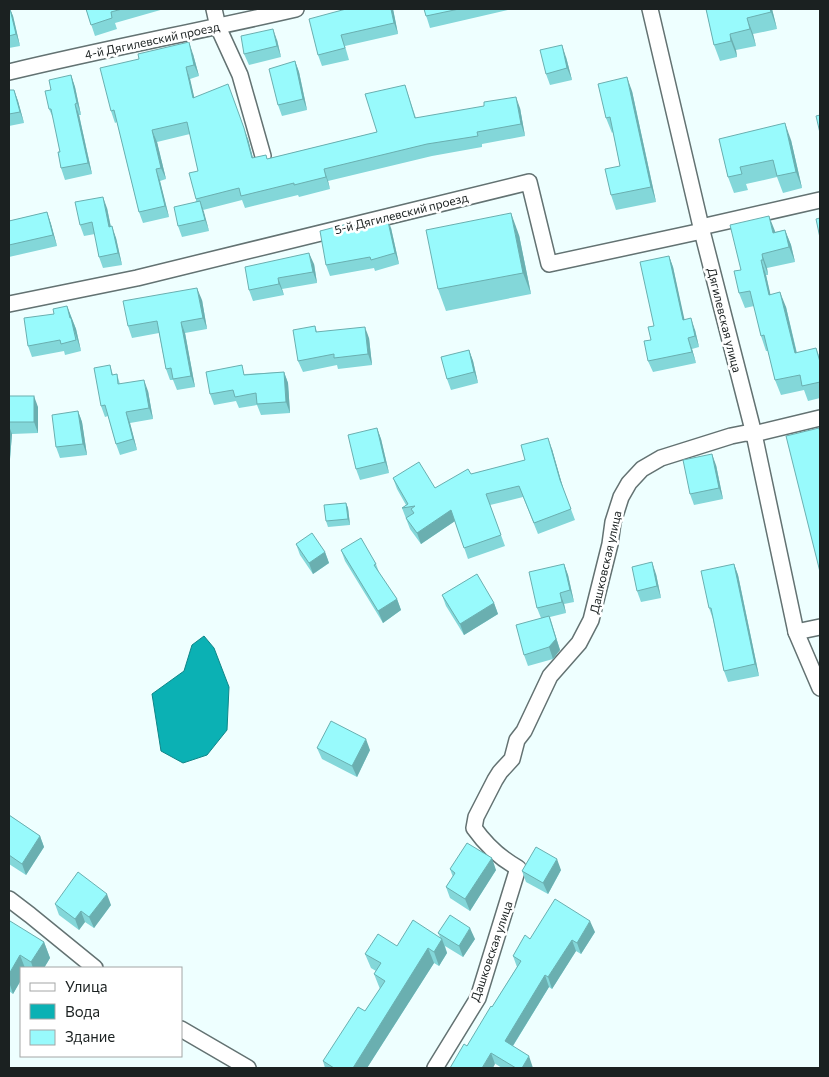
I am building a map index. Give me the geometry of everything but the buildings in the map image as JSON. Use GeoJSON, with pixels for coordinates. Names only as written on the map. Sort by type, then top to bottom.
{"type":"FeatureCollection","features":[{"type":"Feature","properties":{"kind":"street"},"geometry":{"type":"LineString","coordinates":[[214,9],[218,27],[240,75],[263,156]]}},
{"type":"Feature","properties":{"kind":"street","name":"4-й Дягилевский проезд"},"geometry":{"type":"LineString","coordinates":[[9,72],[296,9]]}},
{"type":"Feature","properties":{"kind":"street","name":"Дягилевская улица"},"geometry":{"type":"LineString","coordinates":[[650,9],[701,229],[754,434],[796,632],[820,688]]}},
{"type":"Feature","properties":{"kind":"street","name":"5-й Дягилевский проезд"},"geometry":{"type":"LineString","coordinates":[[9,304],[137,278],[529,182],[549,264],[701,229]]}},
{"type":"Feature","properties":{"kind":"street"},"geometry":{"type":"LineString","coordinates":[[701,229],[820,200]]}},
{"type":"Feature","properties":{"kind":"street"},"geometry":{"type":"LineString","coordinates":[[754,434],[820,418]]}},
{"type":"Feature","properties":{"kind":"street","name":"Дашковская улица"},"geometry":{"type":"LineString","coordinates":[[435,1068],[478,998],[518,868],[504,861],[483,840],[474,828],[476,817],[500,772],[512,759],[517,740],[524,731],[550,676],[579,643],[591,620],[610,544],[612,522],[628,483],[642,469],[661,458],[731,436],[746,433],[754,434]]}},
{"type":"Feature","properties":{"kind":"street"},"geometry":{"type":"LineString","coordinates":[[796,632],[820,627]]}},
{"type":"Feature","properties":{"kind":"street"},"geometry":{"type":"LineString","coordinates":[[9,899],[94,967]]}},
{"type":"Feature","properties":{"kind":"street"},"geometry":{"type":"LineString","coordinates":[[182,1030],[248,1068]]}},
{"type":"Feature","properties":{"kind":"water"},"geometry":{"type":"Polygon","coordinates":[[[204,636],[214,648],[229,687],[227,730],[207,755],[183,763],[161,751],[152,694],[184,671],[192,645],[204,636]]]}}]}
